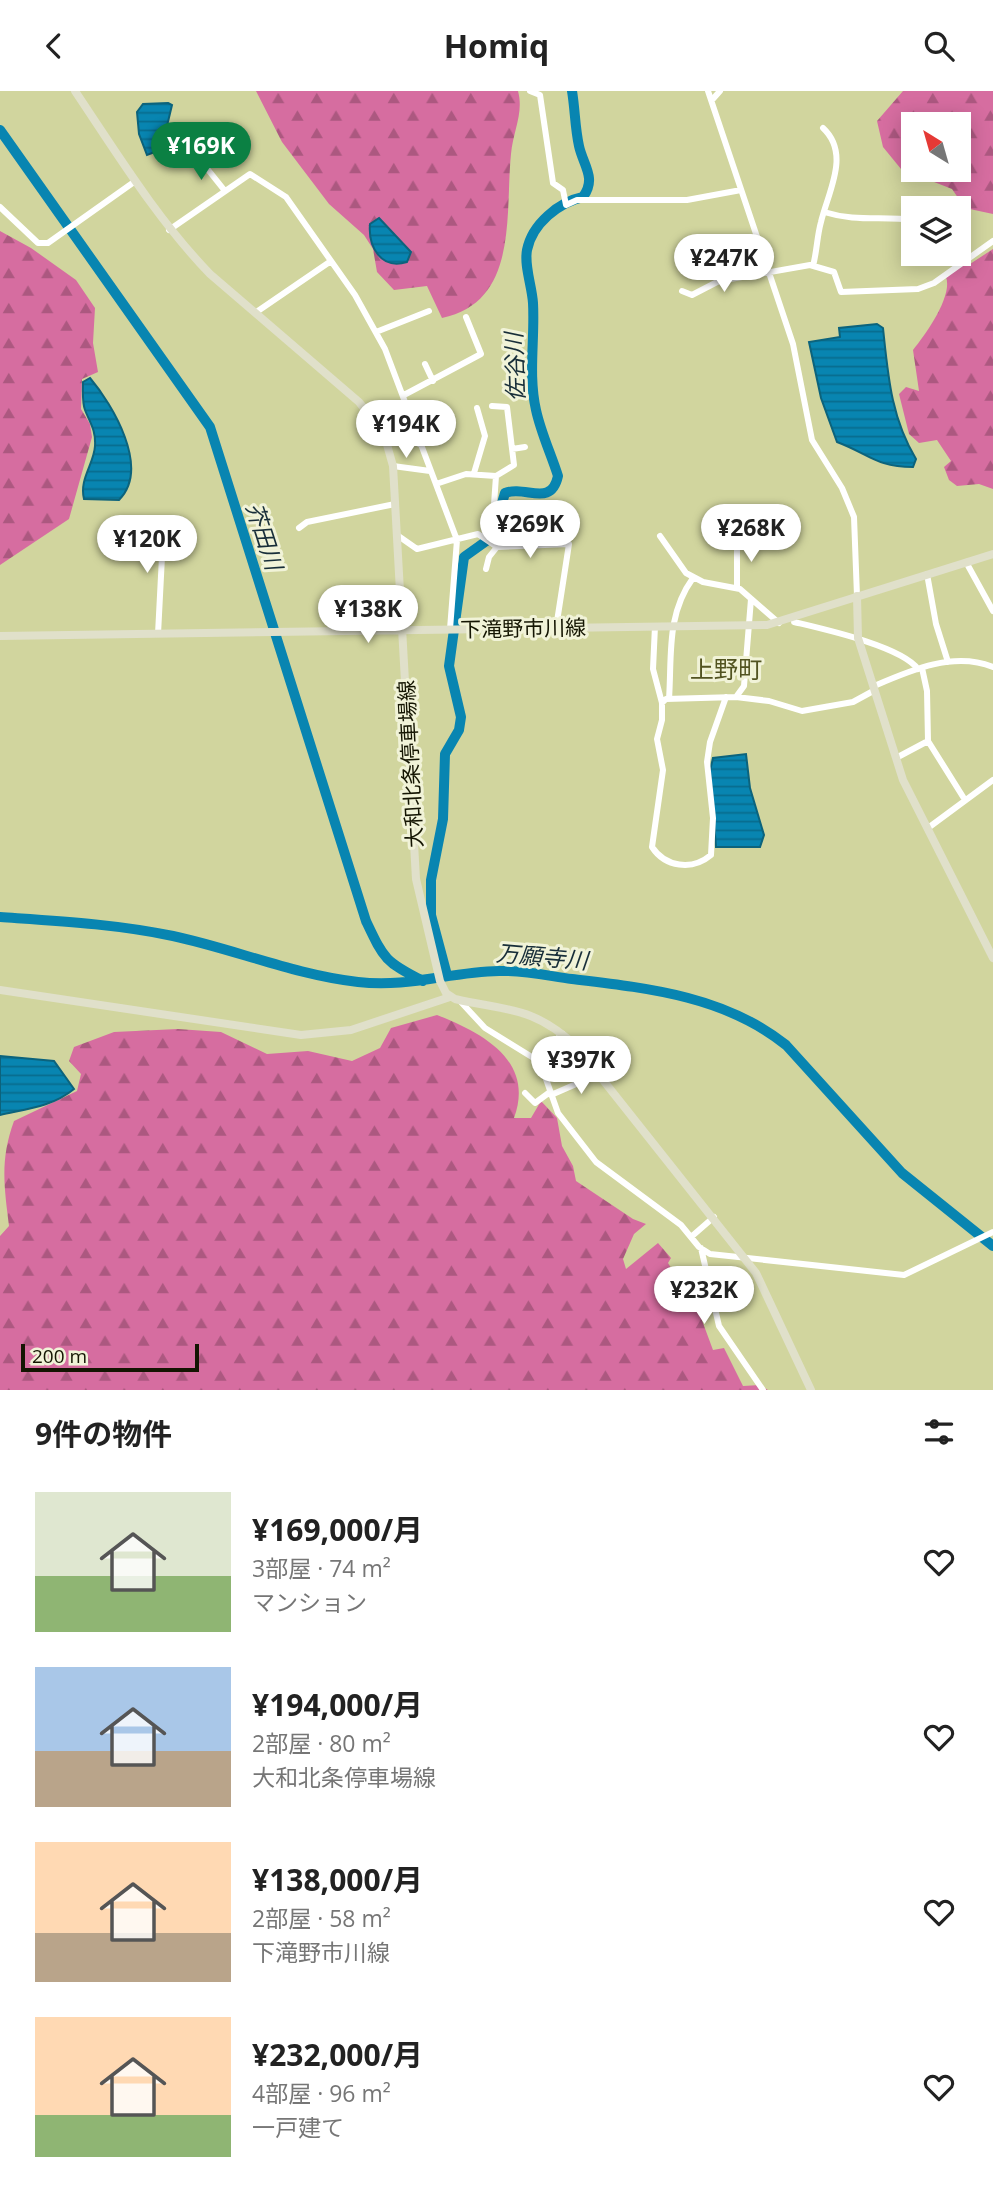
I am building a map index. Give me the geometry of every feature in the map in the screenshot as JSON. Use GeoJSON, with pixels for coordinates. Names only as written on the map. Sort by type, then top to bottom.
{"type":"FeatureCollection","features":[{"type":"Feature","properties":{"kind":"main road","name":"大和北条停車場線"},"geometry":{"type":"LineString","coordinates":[[75,91],[134,182],[169,230],[210,274],[373,417],[384,434],[393,466],[416,879],[440,981],[450,997]]}},
{"type":"Feature","properties":{"kind":"main road","name":"下滝野市川線"},"geometry":{"type":"LineString","coordinates":[[0,636],[779,623],[993,554]]}},
{"type":"Feature","properties":{"kind":"main road"},"geometry":{"type":"LineString","coordinates":[[857,596],[858,638],[913,804],[928,828],[993,958]]}},
{"type":"Feature","properties":{"kind":"main road"},"geometry":{"type":"LineString","coordinates":[[0,990],[301,1035],[351,1030],[450,997],[525,1012],[563,1034],[599,1074],[746,1258],[765,1290],[811,1390]]}},
{"type":"Feature","properties":{"kind":"street"},"geometry":{"type":"LineString","coordinates":[[530,91],[540,95],[553,183],[563,190],[566,205],[577,200],[687,201],[741,190]]}},
{"type":"Feature","properties":{"kind":"street"},"geometry":{"type":"LineString","coordinates":[[708,91],[796,355],[812,440],[842,488],[854,517],[857,596]]}},
{"type":"Feature","properties":{"kind":"street"},"geometry":{"type":"LineString","coordinates":[[712,100],[720,91]]}},
{"type":"Feature","properties":{"kind":"street"},"geometry":{"type":"LineString","coordinates":[[813,266],[824,212],[835,183],[833,141],[823,128]]}},
{"type":"Feature","properties":{"kind":"street"},"geometry":{"type":"LineString","coordinates":[[197,156],[225,191]]}},
{"type":"Feature","properties":{"kind":"street"},"geometry":{"type":"LineString","coordinates":[[169,230],[250,174],[286,197],[376,332],[404,395],[419,444],[457,540],[453,629]]}},
{"type":"Feature","properties":{"kind":"street"},"geometry":{"type":"LineString","coordinates":[[0,207],[38,243],[48,243],[134,182]]}},
{"type":"Feature","properties":{"kind":"street"},"geometry":{"type":"LineString","coordinates":[[824,212],[863,221],[887,217],[901,219]]}},
{"type":"Feature","properties":{"kind":"street"},"geometry":{"type":"LineString","coordinates":[[682,291],[692,295],[719,281],[813,266],[834,272],[841,292],[918,289],[934,283],[993,241]]}},
{"type":"Feature","properties":{"kind":"street"},"geometry":{"type":"LineString","coordinates":[[255,313],[331,261]]}},
{"type":"Feature","properties":{"kind":"street"},"geometry":{"type":"LineString","coordinates":[[376,332],[429,310]]}},
{"type":"Feature","properties":{"kind":"street"},"geometry":{"type":"LineString","coordinates":[[404,395],[481,354],[466,317]]}},
{"type":"Feature","properties":{"kind":"street"},"geometry":{"type":"LineString","coordinates":[[425,364],[433,381]]}},
{"type":"Feature","properties":{"kind":"street"},"geometry":{"type":"LineString","coordinates":[[436,484],[474,473],[496,476],[514,465],[507,407],[492,406]]}},
{"type":"Feature","properties":{"kind":"street"},"geometry":{"type":"LineString","coordinates":[[474,473],[485,436],[477,408]]}},
{"type":"Feature","properties":{"kind":"street"},"geometry":{"type":"LineString","coordinates":[[419,444],[450,415]]}},
{"type":"Feature","properties":{"kind":"street"},"geometry":{"type":"LineString","coordinates":[[512,449],[525,447]]}},
{"type":"Feature","properties":{"kind":"street"},"geometry":{"type":"LineString","coordinates":[[393,466],[430,471]]}},
{"type":"Feature","properties":{"kind":"street"},"geometry":{"type":"LineString","coordinates":[[484,536],[493,519],[496,476]]}},
{"type":"Feature","properties":{"kind":"street"},"geometry":{"type":"LineString","coordinates":[[299,528],[307,522],[395,503]]}},
{"type":"Feature","properties":{"kind":"street"},"geometry":{"type":"LineString","coordinates":[[158,634],[164,518]]}},
{"type":"Feature","properties":{"kind":"street"},"geometry":{"type":"LineString","coordinates":[[397,535],[417,549],[478,534],[497,547],[569,544],[556,628]]}},
{"type":"Feature","properties":{"kind":"street"},"geometry":{"type":"LineString","coordinates":[[660,536],[685,573],[692,578],[737,588],[779,623]]}},
{"type":"Feature","properties":{"kind":"street"},"geometry":{"type":"LineString","coordinates":[[737,539],[737,588]]}},
{"type":"Feature","properties":{"kind":"street"},"geometry":{"type":"LineString","coordinates":[[486,569],[489,557],[497,547]]}},
{"type":"Feature","properties":{"kind":"street"},"geometry":{"type":"LineString","coordinates":[[966,562],[993,611]]}},
{"type":"Feature","properties":{"kind":"street"},"geometry":{"type":"LineString","coordinates":[[927,574],[936,624],[948,661]]}},
{"type":"Feature","properties":{"kind":"street"},"geometry":{"type":"LineString","coordinates":[[669,699],[672,626],[679,597],[692,578]]}},
{"type":"Feature","properties":{"kind":"street"},"geometry":{"type":"LineString","coordinates":[[736,697],[744,686],[751,599]]}},
{"type":"Feature","properties":{"kind":"street"},"geometry":{"type":"LineString","coordinates":[[794,619],[794,622],[835,630],[858,638],[920,668],[927,691],[928,741],[965,800]]}},
{"type":"Feature","properties":{"kind":"street"},"geometry":{"type":"LineString","coordinates":[[655,626],[653,669],[662,703],[662,720],[657,739],[663,770],[652,848],[660,860],[670,864],[688,864],[711,855],[713,818],[707,762],[710,742],[726,697]]}},
{"type":"Feature","properties":{"kind":"street"},"geometry":{"type":"LineString","coordinates":[[662,703],[669,699],[736,697],[769,701],[802,711],[853,702],[875,688],[920,668],[948,661],[970,660],[993,667]]}},
{"type":"Feature","properties":{"kind":"street"},"geometry":{"type":"LineString","coordinates":[[896,758],[928,741]]}},
{"type":"Feature","properties":{"kind":"street"},"geometry":{"type":"LineString","coordinates":[[928,828],[993,780]]}},
{"type":"Feature","properties":{"kind":"street"},"geometry":{"type":"LineString","coordinates":[[460,1001],[485,1028],[534,1057],[545,1069],[558,1113],[596,1162],[681,1225],[701,1248],[710,1254],[904,1275],[991,1233]]}},
{"type":"Feature","properties":{"kind":"street"},"geometry":{"type":"LineString","coordinates":[[534,1057],[563,1034]]}},
{"type":"Feature","properties":{"kind":"street"},"geometry":{"type":"LineString","coordinates":[[525,1093],[535,1103],[551,1093],[599,1074]]}},
{"type":"Feature","properties":{"kind":"street"},"geometry":{"type":"LineString","coordinates":[[691,1237],[714,1217]]}},
{"type":"Feature","properties":{"kind":"street"},"geometry":{"type":"LineString","coordinates":[[701,1248],[719,1327],[763,1390]]}},
{"type":"Feature","properties":{"kind":"green space"},"geometry":{"type":"Polygon","coordinates":[[[256,91],[518,91],[520,107],[511,154],[503,253],[496,275],[484,294],[467,309],[442,318],[427,286],[394,290],[377,272],[373,249],[364,235],[329,204],[282,142],[256,91]]]}},
{"type":"Feature","properties":{"kind":"green space"},"geometry":{"type":"Polygon","coordinates":[[[903,91],[993,91],[993,214],[971,209],[971,196],[957,196],[952,189],[934,182],[971,182],[971,112],[901,112],[901,169],[883,147],[877,121],[903,91]]]}},
{"type":"Feature","properties":{"kind":"green space"},"geometry":{"type":"Polygon","coordinates":[[[0,231],[31,248],[76,280],[95,308],[93,343],[98,372],[82,379],[81,409],[90,424],[92,437],[69,519],[0,565],[0,231]]]}},
{"type":"Feature","properties":{"kind":"green space"},"geometry":{"type":"Polygon","coordinates":[[[993,249],[993,489],[979,484],[957,486],[949,480],[944,467],[951,461],[937,440],[919,443],[909,434],[899,394],[906,387],[919,391],[913,350],[942,304],[946,294],[946,277],[958,266],[971,266],[993,249]]]}},
{"type":"Feature","properties":{"kind":"green space"},"geometry":{"type":"Polygon","coordinates":[[[437,1015],[487,1040],[511,1065],[517,1080],[519,1098],[514,1118],[531,1118],[541,1101],[557,1118],[562,1146],[573,1166],[576,1181],[633,1219],[646,1224],[634,1234],[623,1259],[626,1269],[658,1243],[671,1258],[668,1263],[700,1315],[713,1350],[724,1348],[743,1386],[760,1385],[768,1390],[0,1390],[0,1236],[9,1226],[5,1185],[7,1148],[14,1121],[77,1091],[81,1074],[69,1061],[74,1047],[114,1032],[178,1029],[221,1032],[267,1054],[308,1051],[352,1061],[380,1048],[391,1028],[437,1015]]]}},
{"type":"Feature","properties":{"kind":"water"},"geometry":{"type":"Polygon","coordinates":[[[143,104],[172,105],[167,126],[155,152],[147,155],[139,134],[137,112],[143,104]]]}},
{"type":"Feature","properties":{"kind":"water"},"geometry":{"type":"Polygon","coordinates":[[[379,218],[411,252],[407,262],[390,263],[378,255],[371,241],[370,224],[379,218]]]}},
{"type":"Feature","properties":{"kind":"water"},"geometry":{"type":"Polygon","coordinates":[[[877,324],[883,328],[896,412],[916,459],[913,467],[890,465],[837,442],[821,398],[809,342],[840,337],[839,328],[877,324]]]}},
{"type":"Feature","properties":{"kind":"water"},"geometry":{"type":"Polygon","coordinates":[[[90,378],[117,420],[130,454],[128,487],[119,500],[84,499],[83,485],[95,446],[94,431],[83,400],[83,382],[90,378]]]}},
{"type":"Feature","properties":{"kind":"water"},"geometry":{"type":"Polygon","coordinates":[[[746,754],[750,788],[764,835],[760,847],[716,847],[710,771],[713,758],[746,754]]]}},
{"type":"Feature","properties":{"kind":"water"},"geometry":{"type":"Polygon","coordinates":[[[0,1056],[54,1061],[74,1089],[48,1104],[0,1115],[0,1056]]]}},
{"type":"Feature","properties":{"kind":"waterway","name":"佐谷川"},"geometry":{"type":"LineString","coordinates":[[447,975],[431,915],[431,880],[443,819],[445,754],[459,730],[461,717],[449,666],[464,557],[492,537],[505,493],[544,493],[555,486],[558,476],[534,397],[533,303],[526,256],[534,231],[556,209],[583,197],[589,184],[588,171],[578,139],[572,91]]}},
{"type":"Feature","properties":{"kind":"waterway","name":"芥田川"},"geometry":{"type":"LineString","coordinates":[[0,130],[210,427],[366,921],[387,958],[423,981]]}},
{"type":"Feature","properties":{"kind":"waterway","name":"万願寺川"},"geometry":{"type":"LineString","coordinates":[[0,917],[87,923],[152,932],[196,941],[311,974],[358,982],[394,983],[481,972],[517,971],[629,986],[712,1005],[738,1015],[786,1045],[902,1173],[993,1246]]}},
{"type":"Feature","properties":{"kind":"district","name":"上野町"},"geometry":{"type":"Point","coordinates":[726,668]}}]}
